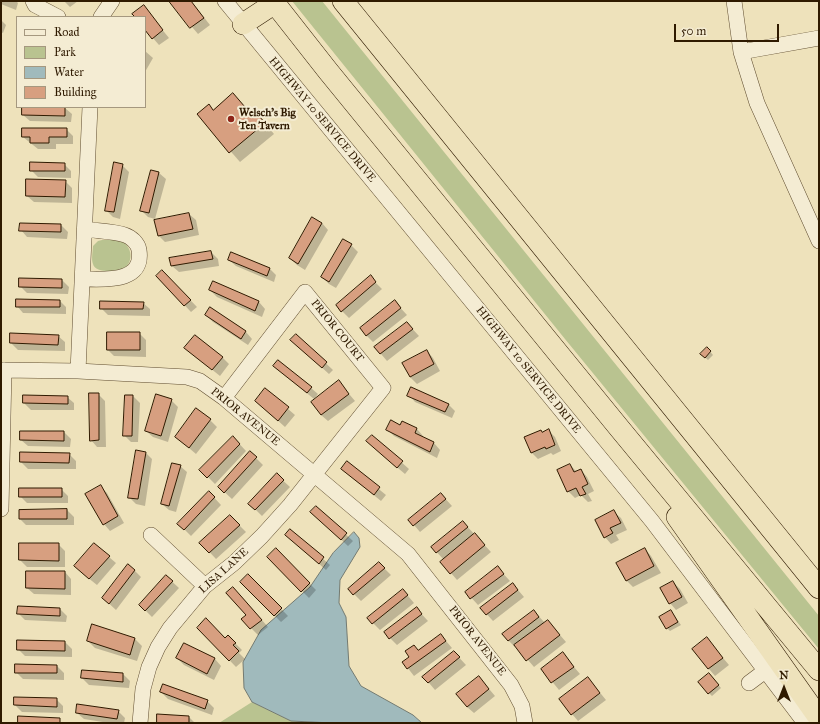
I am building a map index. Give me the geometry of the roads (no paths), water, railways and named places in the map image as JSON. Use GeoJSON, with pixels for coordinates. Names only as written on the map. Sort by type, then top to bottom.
{"type":"FeatureCollection","features":[{"type":"Feature","properties":{"kind":"highway"},"geometry":{"type":"LineString","coordinates":[[343,1],[816,584]]}},
{"type":"Feature","properties":{"kind":"highway"},"geometry":{"type":"LineString","coordinates":[[243,24],[274,2],[344,90],[819,670]]}},
{"type":"Feature","properties":{"kind":"highway"},"geometry":{"type":"LineString","coordinates":[[610,416],[667,502],[819,718]]}},
{"type":"Feature","properties":{"kind":"street"},"geometry":{"type":"LineString","coordinates":[[33,1],[35,5],[56,16]]}},
{"type":"Feature","properties":{"kind":"street"},"geometry":{"type":"LineString","coordinates":[[101,16],[112,1]]}},
{"type":"Feature","properties":{"kind":"street"},"geometry":{"type":"LineString","coordinates":[[225,1],[243,24]]}},
{"type":"Feature","properties":{"kind":"street"},"geometry":{"type":"LineString","coordinates":[[734,1],[741,52],[757,103],[819,241]]}},
{"type":"Feature","properties":{"kind":"street","name":"HIGHWAY 10 SERVICE DRIVE"},"geometry":{"type":"LineString","coordinates":[[243,24],[319,114],[652,520],[804,723]]}},
{"type":"Feature","properties":{"kind":"street"},"geometry":{"type":"LineString","coordinates":[[741,52],[819,38]]}},
{"type":"Feature","properties":{"kind":"street"},"geometry":{"type":"LineString","coordinates":[[78,371],[90,108]]}},
{"type":"Feature","properties":{"kind":"street"},"geometry":{"type":"LineString","coordinates":[[83,279],[116,279],[126,277],[137,267],[139,260],[139,249],[134,240],[125,235],[85,229]]}},
{"type":"Feature","properties":{"kind":"street","name":"PRIOR COURT"},"geometry":{"type":"LineString","coordinates":[[224,398],[305,292],[383,388],[314,474]]}},
{"type":"Feature","properties":{"kind":"street"},"geometry":{"type":"LineString","coordinates":[[1,509],[2,370]]}},
{"type":"Feature","properties":{"kind":"street","name":"PRIOR AVENUE"},"geometry":{"type":"LineString","coordinates":[[2,370],[78,371],[169,375],[187,377],[200,381],[224,398],[408,554],[511,685],[522,706],[526,723]]}},
{"type":"Feature","properties":{"kind":"street","name":"LISA LANE"},"geometry":{"type":"LineString","coordinates":[[140,723],[143,689],[149,667],[158,647],[170,628],[205,586],[234,563],[262,536],[290,505],[314,474]]}},
{"type":"Feature","properties":{"kind":"street"},"geometry":{"type":"LineString","coordinates":[[151,534],[205,586]]}},
{"type":"Feature","properties":{"kind":"street"},"geometry":{"type":"LineString","coordinates":[[749,684],[765,671]]}},
{"type":"Feature","properties":{"kind":"water"},"geometry":{"type":"Polygon","coordinates":[[[354,532],[359,538],[360,547],[340,580],[339,603],[346,617],[349,666],[361,686],[413,715],[422,723],[332,723],[291,721],[252,702],[244,688],[243,662],[261,630],[310,587],[333,553],[354,532]]]}},
{"type":"Feature","properties":{"kind":"place","name":"Welsch's Big Ten Tavern"},"geometry":{"type":"Point","coordinates":[231,119]}}]}
